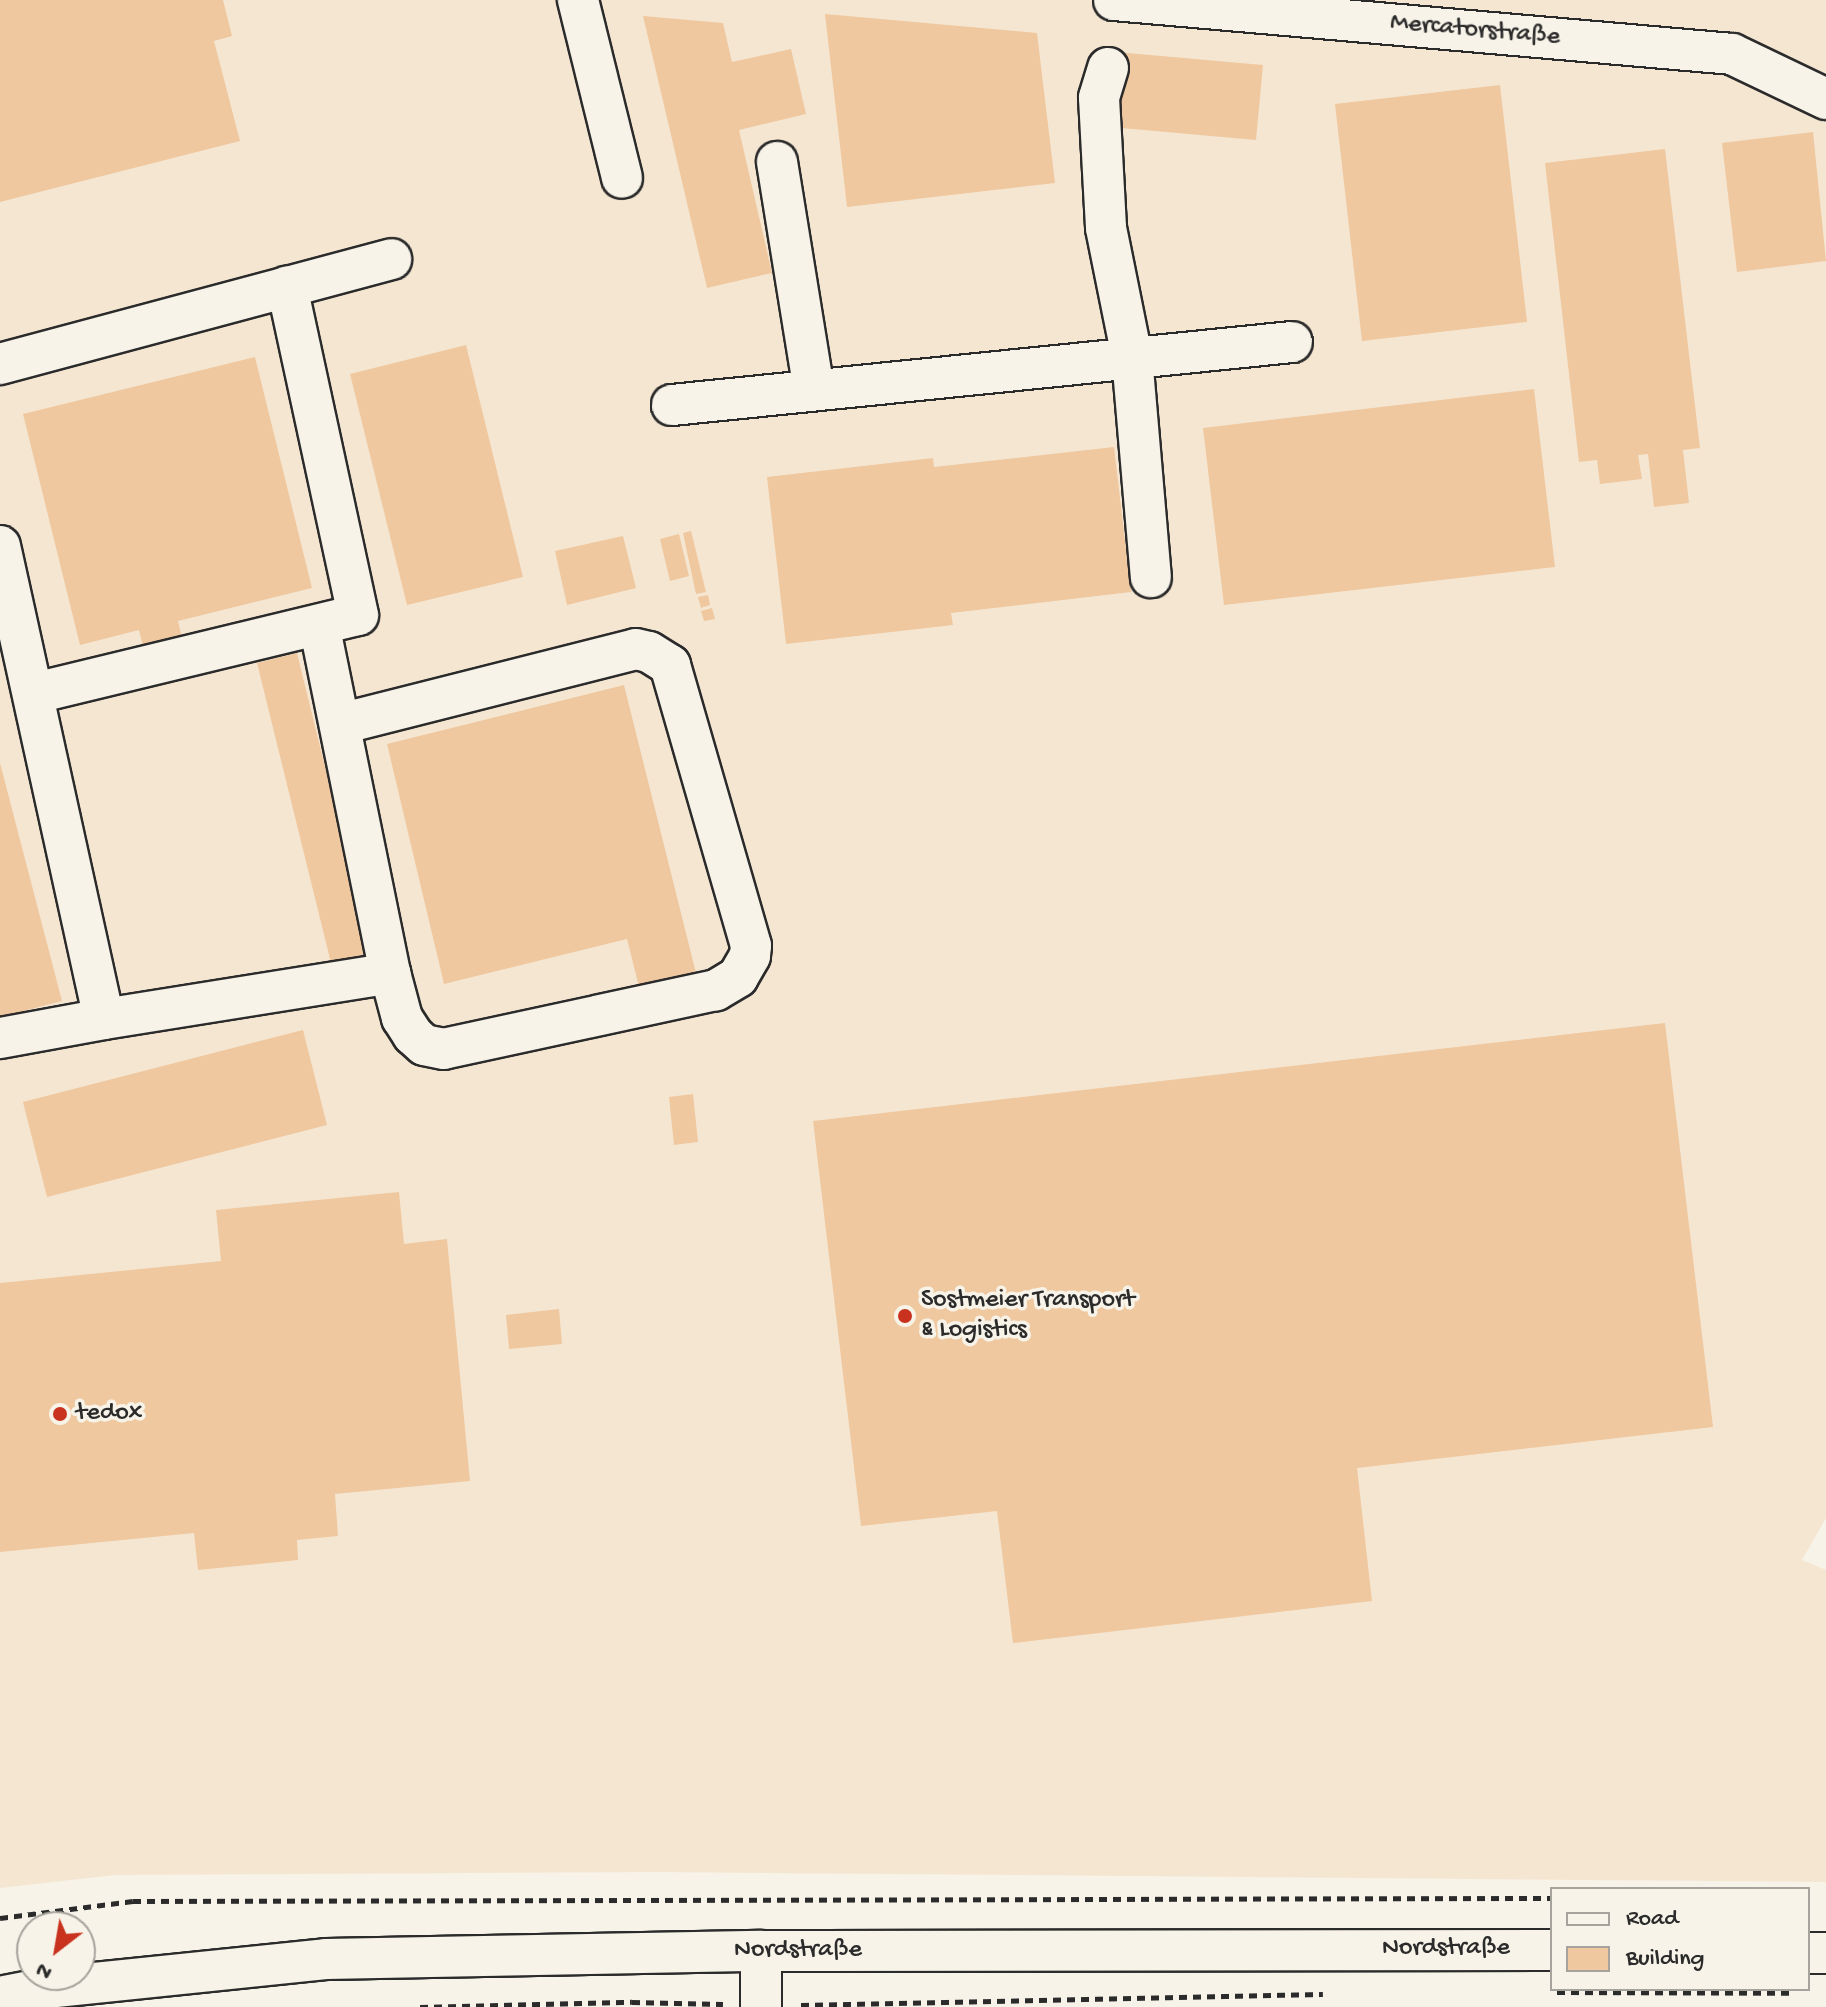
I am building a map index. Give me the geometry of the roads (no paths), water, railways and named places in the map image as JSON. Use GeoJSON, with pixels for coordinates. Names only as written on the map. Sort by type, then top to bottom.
{"type":"FeatureCollection","features":[{"type":"Feature","properties":{"kind":"street"},"geometry":{"type":"LineString","coordinates":[[578,0],[622,178]]}},
{"type":"Feature","properties":{"kind":"street","name":"Mercatorstraße"},"geometry":{"type":"LineString","coordinates":[[1114,0],[1732,54],[1826,99]]}},
{"type":"Feature","properties":{"kind":"street"},"geometry":{"type":"LineString","coordinates":[[1108,68],[1099,98],[1106,228],[1132,357],[1151,577]]}},
{"type":"Feature","properties":{"kind":"street"},"geometry":{"type":"LineString","coordinates":[[777,162],[814,390]]}},
{"type":"Feature","properties":{"kind":"street"},"geometry":{"type":"LineString","coordinates":[[0,364],[391,259]]}},
{"type":"Feature","properties":{"kind":"street"},"geometry":{"type":"LineString","coordinates":[[35,693],[358,615],[287,287]]}},
{"type":"Feature","properties":{"kind":"street"},"geometry":{"type":"LineString","coordinates":[[672,405],[1292,342]]}},
{"type":"Feature","properties":{"kind":"street"},"geometry":{"type":"LineString","coordinates":[[0,546],[35,693],[104,1019]]}},
{"type":"Feature","properties":{"kind":"street"},"geometry":{"type":"LineString","coordinates":[[319,625],[390,973],[402,1018],[424,1045],[444,1049],[716,990],[738,977],[750,956],[751,946],[670,665],[649,652],[636,649],[340,724]]}},
{"type":"Feature","properties":{"kind":"street"},"geometry":{"type":"LineString","coordinates":[[0,1038],[390,973]]}},
{"type":"Feature","properties":{"kind":"street","name":"Nordstraße"},"geometry":{"type":"LineString","coordinates":[[0,1997],[38,1998],[326,1959],[761,1951],[1550,1950]]}},
{"type":"Feature","properties":{"kind":"street"},"geometry":{"type":"LineString","coordinates":[[761,1951],[761,2006]]}},
{"type":"Feature","properties":{"kind":"place","name":"Sostmeier Transport & Logistics"},"geometry":{"type":"Point","coordinates":[905,1316]}},
{"type":"Feature","properties":{"kind":"place","name":"tedox"},"geometry":{"type":"Point","coordinates":[60,1414]}}]}
